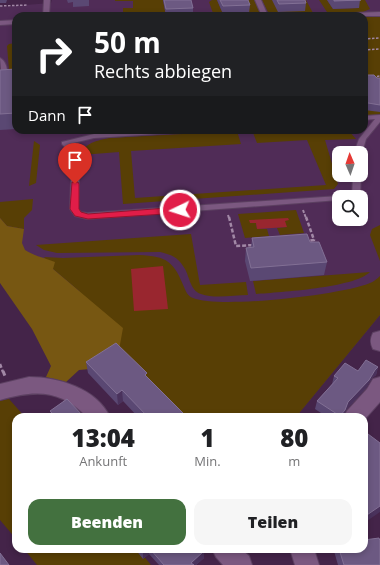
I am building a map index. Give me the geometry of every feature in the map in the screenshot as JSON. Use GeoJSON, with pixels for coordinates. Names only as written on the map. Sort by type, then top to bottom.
{"type":"FeatureCollection","features":[{"type":"Feature","properties":{"kind":"street"},"geometry":{"type":"LineString","coordinates":[[380,338],[380,344]]}},
{"type":"Feature","properties":{"kind":"street"},"geometry":{"type":"LineString","coordinates":[[3,386],[43,385],[62,388],[77,396],[96,413]]}},
{"type":"Feature","properties":{"kind":"street"},"geometry":{"type":"LineString","coordinates":[[358,413],[374,395],[380,385]]}},
{"type":"Feature","properties":{"kind":"street"},"geometry":{"type":"LineString","coordinates":[[228,553],[240,565]]}},
{"type":"Feature","properties":{"kind":"street"},"geometry":{"type":"LineString","coordinates":[[303,553],[307,565]]}},
{"type":"Feature","properties":{"kind":"lane"},"geometry":{"type":"LineString","coordinates":[[46,12],[48,0]]}},
{"type":"Feature","properties":{"kind":"lane"},"geometry":{"type":"LineString","coordinates":[[258,0],[263,12]]}},
{"type":"Feature","properties":{"kind":"lane"},"geometry":{"type":"LineString","coordinates":[[368,14],[380,14]]}},
{"type":"Feature","properties":{"kind":"lane"},"geometry":{"type":"LineString","coordinates":[[0,23],[12,22]]}},
{"type":"Feature","properties":{"kind":"lane"},"geometry":{"type":"LineString","coordinates":[[0,60],[5,70],[4,78],[12,77]]}},
{"type":"Feature","properties":{"kind":"lane"},"geometry":{"type":"LineString","coordinates":[[368,118],[380,117]]}},
{"type":"Feature","properties":{"kind":"lane"},"geometry":{"type":"LineString","coordinates":[[368,132],[380,117]]}},
{"type":"Feature","properties":{"kind":"lane"},"geometry":{"type":"LineString","coordinates":[[126,134],[94,136],[64,142],[76,155],[74,209],[78,214],[88,216],[332,199]]}},
{"type":"Feature","properties":{"kind":"lane"},"geometry":{"type":"LineString","coordinates":[[360,146],[362,139],[366,134]]}},
{"type":"Feature","properties":{"kind":"path"},"geometry":{"type":"LineString","coordinates":[[0,6],[28,5]]}},
{"type":"Feature","properties":{"kind":"path"},"geometry":{"type":"LineString","coordinates":[[368,39],[380,38]]}},
{"type":"Feature","properties":{"kind":"path"},"geometry":{"type":"LineString","coordinates":[[368,50],[380,49]]}},
{"type":"Feature","properties":{"kind":"path"},"geometry":{"type":"LineString","coordinates":[[369,77],[380,76]]}},
{"type":"Feature","properties":{"kind":"path"},"geometry":{"type":"LineString","coordinates":[[300,201],[314,240],[306,241]]}},
{"type":"Feature","properties":{"kind":"path"},"geometry":{"type":"LineString","coordinates":[[226,207],[236,246],[259,244]]}},
{"type":"Feature","properties":{"kind":"path"},"geometry":{"type":"LineString","coordinates":[[0,364],[3,386]]}},
{"type":"Feature","properties":{"kind":"shaded area"},"geometry":{"type":"Polygon","coordinates":[[[52,0],[380,0],[380,315],[299,413],[180,413],[0,227],[0,7],[51,3],[52,0]]]}},
{"type":"Feature","properties":{"kind":"shaded area"},"geometry":{"type":"Polygon","coordinates":[[[163,0],[165,12],[123,12],[123,8],[133,8],[133,1],[115,1],[163,0]]]}},
{"type":"Feature","properties":{"kind":"shaded area"},"geometry":{"type":"Polygon","coordinates":[[[212,0],[217,0],[222,12],[213,12],[209,2],[212,0]]]}},
{"type":"Feature","properties":{"kind":"shaded area"},"geometry":{"type":"Polygon","coordinates":[[[244,0],[255,0],[259,12],[226,12],[244,0]]]}},
{"type":"Feature","properties":{"kind":"shaded area"},"geometry":{"type":"Polygon","coordinates":[[[262,0],[306,0],[312,12],[268,12],[262,0]]]}},
{"type":"Feature","properties":{"kind":"shaded area"},"geometry":{"type":"Polygon","coordinates":[[[319,0],[327,0],[333,9],[359,8],[354,0],[365,0],[370,9],[363,12],[327,12],[319,0]]]}},
{"type":"Feature","properties":{"kind":"shaded area"},"geometry":{"type":"Polygon","coordinates":[[[380,16],[380,116],[368,117],[368,17],[380,16]]]}},
{"type":"Feature","properties":{"kind":"shaded area"},"geometry":{"type":"Polygon","coordinates":[[[12,44],[12,71],[9,69],[7,46],[12,44]]]}},
{"type":"Feature","properties":{"kind":"shaded area"},"geometry":{"type":"Polygon","coordinates":[[[182,134],[238,134],[241,144],[131,151],[135,198],[326,185],[307,140],[257,143],[254,134],[352,134],[356,139],[325,140],[332,164],[332,182],[337,182],[338,184],[334,189],[123,204],[119,152],[81,155],[85,147],[88,145],[96,141],[109,138],[182,134]]]}},
{"type":"Feature","properties":{"kind":"shaded area"},"geometry":{"type":"Polygon","coordinates":[[[34,141],[40,145],[36,183],[29,186],[34,141]]]}},
{"type":"Feature","properties":{"kind":"shaded area"},"geometry":{"type":"Polygon","coordinates":[[[33,199],[32,210],[24,218],[24,229],[7,226],[0,218],[0,202],[33,199]]]}},
{"type":"Feature","properties":{"kind":"shaded area"},"geometry":{"type":"Polygon","coordinates":[[[296,210],[304,233],[280,235],[277,228],[287,227],[256,223],[257,229],[267,229],[269,236],[245,238],[238,214],[296,210]]]}},
{"type":"Feature","properties":{"kind":"shaded area"},"geometry":{"type":"Polygon","coordinates":[[[0,218],[7,226],[24,229],[22,243],[25,250],[55,262],[53,269],[123,328],[119,350],[90,369],[79,370],[66,382],[46,377],[51,366],[32,329],[0,283],[0,218]]]}},
{"type":"Feature","properties":{"kind":"shaded area"},"geometry":{"type":"Polygon","coordinates":[[[288,218],[289,220],[285,221],[287,227],[257,229],[256,223],[250,223],[249,220],[288,218]]]}},
{"type":"Feature","properties":{"kind":"shaded area"},"geometry":{"type":"Polygon","coordinates":[[[380,225],[380,261],[370,235],[372,229],[380,225]]]}},
{"type":"Feature","properties":{"kind":"shaded area"},"geometry":{"type":"Polygon","coordinates":[[[191,234],[200,285],[246,282],[248,295],[218,297],[201,294],[192,286],[179,260],[160,252],[57,253],[44,250],[36,245],[191,234]]]}},
{"type":"Feature","properties":{"kind":"shaded area"},"geometry":{"type":"Polygon","coordinates":[[[139,255],[163,259],[173,266],[188,295],[193,298],[207,301],[253,301],[309,296],[355,288],[371,283],[380,276],[380,315],[299,413],[180,413],[117,351],[79,291],[53,269],[44,257],[63,258],[139,255]]]}},
{"type":"Feature","properties":{"kind":"shaded area"},"geometry":{"type":"Polygon","coordinates":[[[163,266],[168,309],[134,311],[131,269],[163,266]]]}},
{"type":"Feature","properties":{"kind":"shaded area"},"geometry":{"type":"Polygon","coordinates":[[[370,272],[349,282],[316,288],[256,294],[253,281],[370,272]]]}},
{"type":"Feature","properties":{"kind":"shaded area"},"geometry":{"type":"Polygon","coordinates":[[[9,399],[21,413],[12,413],[12,534],[0,520],[0,401],[9,399]]]}},
{"type":"Feature","properties":{"kind":"shaded area"},"geometry":{"type":"Polygon","coordinates":[[[27,553],[141,553],[151,565],[37,565],[27,553]]]}},
{"type":"Feature","properties":{"kind":"building"},"geometry":{"type":"Polygon","coordinates":[[[164,0],[191,0],[193,8],[166,9],[164,0]]]}},
{"type":"Feature","properties":{"kind":"building"},"geometry":{"type":"Polygon","coordinates":[[[220,0],[248,0],[250,5],[223,6],[220,0]]]}},
{"type":"Feature","properties":{"kind":"building"},"geometry":{"type":"Polygon","coordinates":[[[277,0],[305,0],[306,3],[279,4],[277,0]]]}},
{"type":"Feature","properties":{"kind":"building"},"geometry":{"type":"Polygon","coordinates":[[[334,0],[361,0],[334,1],[334,0]]]}},
{"type":"Feature","properties":{"kind":"building"},"geometry":{"type":"Polygon","coordinates":[[[12,69],[12,113],[0,114],[0,70],[12,69]]]}},
{"type":"Feature","properties":{"kind":"building"},"geometry":{"type":"Polygon","coordinates":[[[368,75],[374,75],[377,78],[380,78],[380,105],[368,103],[368,75]]]}},
{"type":"Feature","properties":{"kind":"building"},"geometry":{"type":"Polygon","coordinates":[[[307,234],[310,242],[319,242],[327,262],[251,268],[246,248],[254,247],[252,238],[307,234]]]}},
{"type":"Feature","properties":{"kind":"building"},"geometry":{"type":"Polygon","coordinates":[[[116,343],[147,373],[145,375],[183,413],[144,413],[122,390],[117,394],[86,362],[116,343]]]}},
{"type":"Feature","properties":{"kind":"building"},"geometry":{"type":"Polygon","coordinates":[[[366,360],[378,367],[369,380],[348,402],[342,413],[335,413],[317,401],[338,378],[334,376],[345,363],[358,371],[366,360]]]}},
{"type":"Feature","properties":{"kind":"building"},"geometry":{"type":"Polygon","coordinates":[[[67,399],[80,413],[52,413],[50,411],[67,399]]]}},
{"type":"Feature","properties":{"kind":"building"},"geometry":{"type":"Polygon","coordinates":[[[368,434],[380,443],[380,506],[368,514],[368,434]]]}},
{"type":"Feature","properties":{"kind":"building"},"geometry":{"type":"Polygon","coordinates":[[[379,538],[380,565],[344,565],[340,553],[368,553],[368,539],[379,538]]]}},
{"type":"Feature","properties":{"kind":"building"},"geometry":{"type":"Polygon","coordinates":[[[0,553],[9,565],[0,565],[0,553]]]}},
{"type":"Feature","properties":{"kind":"building"},"geometry":{"type":"Polygon","coordinates":[[[154,553],[202,553],[191,563],[194,565],[164,565],[154,553]]]}},
{"type":"Feature","properties":{"kind":"route"},"geometry":{"type":"LineString","coordinates":[[75,184],[74,209],[78,214],[88,216],[180,210]]}}]}
